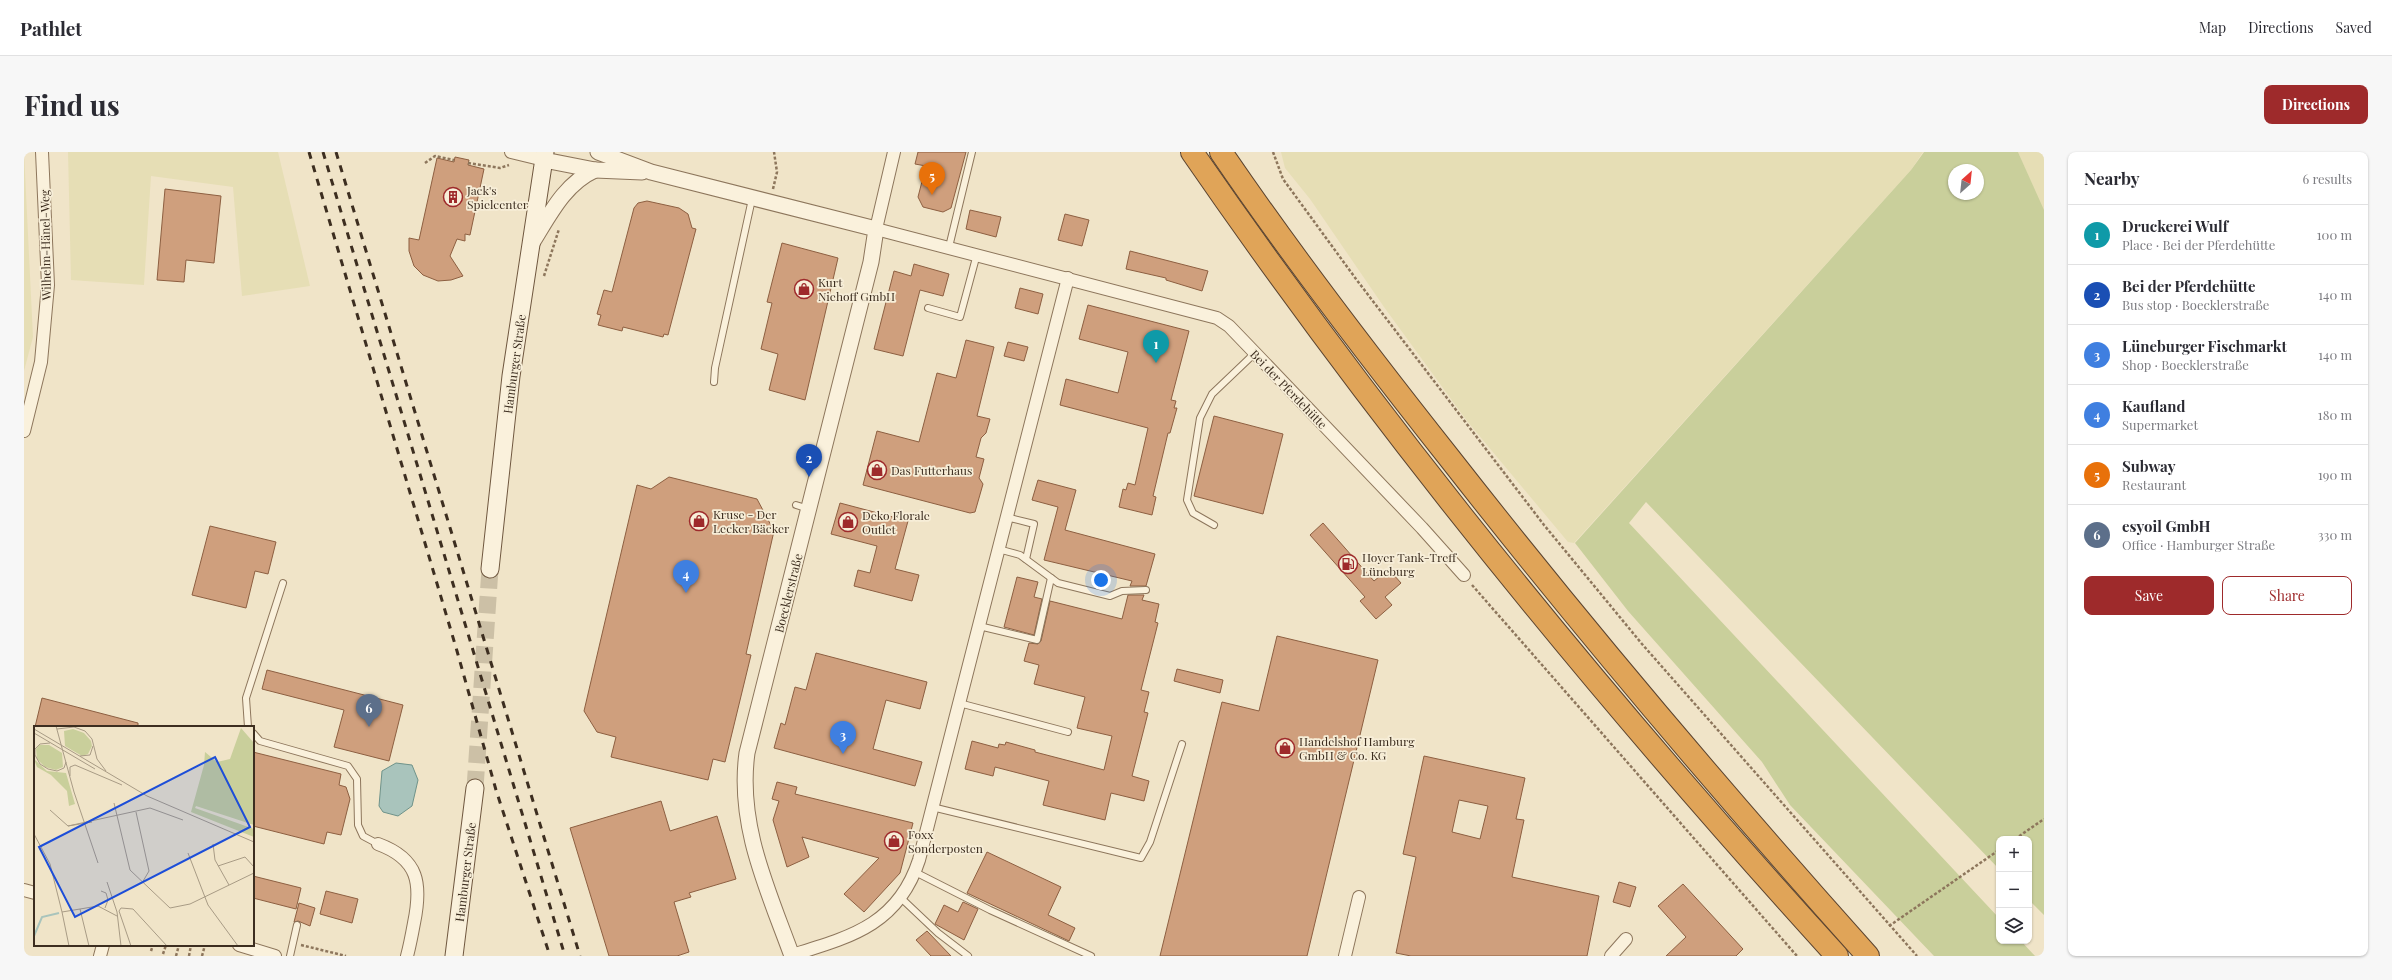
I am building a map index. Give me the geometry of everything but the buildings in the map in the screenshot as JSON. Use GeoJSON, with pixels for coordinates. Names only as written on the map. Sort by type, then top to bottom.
{"type":"FeatureCollection","features":[{"type":"Feature","properties":{"kind":"highway"},"geometry":{"type":"LineString","coordinates":[[1192,152],[1347,367],[1490,551],[1631,723],[1749,860],[1837,956]]}},
{"type":"Feature","properties":{"kind":"highway"},"geometry":{"type":"LineString","coordinates":[[1221,152],[1367,353],[1570,610],[1768,845],[1868,956]]}},
{"type":"Feature","properties":{"kind":"main road","name":"Hamburger Straße"},"geometry":{"type":"LineString","coordinates":[[490,569],[511,376],[545,156]]}},
{"type":"Feature","properties":{"kind":"main road","name":"Hamburger Straße"},"geometry":{"type":"LineString","coordinates":[[454,956],[474,788]]}},
{"type":"Feature","properties":{"kind":"street","name":"Wilhelm-Hänel-Weg"},"geometry":{"type":"LineString","coordinates":[[24,431],[41,362],[48,285],[42,152]]}},
{"type":"Feature","properties":{"kind":"street","name":"Bei der Pferdehütte"},"geometry":{"type":"LineString","coordinates":[[598,152],[651,172],[977,254],[1217,318],[1229,326],[1255,353],[1422,528],[1464,575]]}},
{"type":"Feature","properties":{"kind":"street"},"geometry":{"type":"LineString","coordinates":[[876,228],[894,152]]}},
{"type":"Feature","properties":{"kind":"street","name":"Bei der Pferdehütte"},"geometry":{"type":"LineString","coordinates":[[545,156],[595,170],[651,172]]}},
{"type":"Feature","properties":{"kind":"street"},"geometry":{"type":"LineString","coordinates":[[511,157],[545,156]]}},
{"type":"Feature","properties":{"kind":"street"},"geometry":{"type":"LineString","coordinates":[[531,244],[562,196],[580,179],[595,170]]}},
{"type":"Feature","properties":{"kind":"street","name":"Boecklerstraße"},"geometry":{"type":"LineString","coordinates":[[792,955],[751,837],[745,804],[745,770],[747,753],[802,507],[871,262],[876,228]]}},
{"type":"Feature","properties":{"kind":"street"},"geometry":{"type":"LineString","coordinates":[[792,955],[837,941],[862,930],[886,914],[901,898],[915,872],[1068,278]]}},
{"type":"Feature","properties":{"kind":"street"},"geometry":{"type":"LineString","coordinates":[[378,844],[390,848],[403,857],[412,869],[418,883],[420,898],[407,956]]}},
{"type":"Feature","properties":{"kind":"street"},"geometry":{"type":"LineString","coordinates":[[24,890],[34,893]]}},
{"type":"Feature","properties":{"kind":"street"},"geometry":{"type":"LineString","coordinates":[[1346,956],[1358,897]]}},
{"type":"Feature","properties":{"kind":"street"},"geometry":{"type":"LineString","coordinates":[[1612,956],[1626,939]]}},
{"type":"Feature","properties":{"kind":"street"},"geometry":{"type":"LineString","coordinates":[[100,956],[103,946]]}},
{"type":"Feature","properties":{"kind":"street"},"geometry":{"type":"LineString","coordinates":[[242,946],[275,956]]}},
{"type":"Feature","properties":{"kind":"lane"},"geometry":{"type":"LineString","coordinates":[[948,247],[972,152]]}},
{"type":"Feature","properties":{"kind":"lane"},"geometry":{"type":"LineString","coordinates":[[714,382],[715,368],[752,197]]}},
{"type":"Feature","properties":{"kind":"lane"},"geometry":{"type":"LineString","coordinates":[[928,308],[960,317],[977,254]]}},
{"type":"Feature","properties":{"kind":"lane"},"geometry":{"type":"LineString","coordinates":[[1214,525],[1193,513],[1187,500],[1200,418],[1212,394],[1255,353]]}},
{"type":"Feature","properties":{"kind":"lane"},"geometry":{"type":"LineString","coordinates":[[1006,517],[1034,524],[1026,559]]}},
{"type":"Feature","properties":{"kind":"lane"},"geometry":{"type":"LineString","coordinates":[[998,549],[1020,555],[1058,583],[1110,596],[1122,591],[1146,590]]}},
{"type":"Feature","properties":{"kind":"lane"},"geometry":{"type":"LineString","coordinates":[[979,626],[1037,640],[1051,578]]}},
{"type":"Feature","properties":{"kind":"lane"},"geometry":{"type":"LineString","coordinates":[[248,726],[246,698],[283,583]]}},
{"type":"Feature","properties":{"kind":"lane"},"geometry":{"type":"LineString","coordinates":[[959,703],[1068,732]]}},
{"type":"Feature","properties":{"kind":"lane"},"geometry":{"type":"LineString","coordinates":[[254,734],[260,741],[348,766],[357,779],[358,825],[363,836],[378,844]]}},
{"type":"Feature","properties":{"kind":"lane"},"geometry":{"type":"LineString","coordinates":[[932,807],[1141,858],[1150,842],[1182,744]]}},
{"type":"Feature","properties":{"kind":"lane"},"geometry":{"type":"LineString","coordinates":[[915,872],[990,910],[1091,956]]}},
{"type":"Feature","properties":{"kind":"lane"},"geometry":{"type":"LineString","coordinates":[[901,898],[938,933],[968,956]]}},
{"type":"Feature","properties":{"kind":"lane"},"geometry":{"type":"LineString","coordinates":[[290,956],[297,925]]}},
{"type":"Feature","properties":{"kind":"path"},"geometry":{"type":"LineString","coordinates":[[770,201],[776,178],[774,152]]}},
{"type":"Feature","properties":{"kind":"path"},"geometry":{"type":"LineString","coordinates":[[1273,152],[1283,179],[1310,217],[1544,525],[1642,644],[1917,956]]}},
{"type":"Feature","properties":{"kind":"path"},"geometry":{"type":"LineString","coordinates":[[424,163],[435,156],[454,160]]}},
{"type":"Feature","properties":{"kind":"path"},"geometry":{"type":"LineString","coordinates":[[468,163],[500,168],[508,167],[511,157]]}},
{"type":"Feature","properties":{"kind":"path"},"geometry":{"type":"LineString","coordinates":[[542,283],[561,225]]}},
{"type":"Feature","properties":{"kind":"path"},"geometry":{"type":"LineString","coordinates":[[1464,575],[1798,956]]}},
{"type":"Feature","properties":{"kind":"path"},"geometry":{"type":"LineString","coordinates":[[2019,836],[2044,819]]}},
{"type":"Feature","properties":{"kind":"path"},"geometry":{"type":"LineString","coordinates":[[1889,926],[1996,852]]}},
{"type":"Feature","properties":{"kind":"path"},"geometry":{"type":"LineString","coordinates":[[293,943],[346,956]]}},
{"type":"Feature","properties":{"kind":"path"},"geometry":{"type":"LineString","coordinates":[[151,951],[153,946]]}},
{"type":"Feature","properties":{"kind":"path"},"geometry":{"type":"LineString","coordinates":[[163,954],[166,946]]}},
{"type":"Feature","properties":{"kind":"path"},"geometry":{"type":"LineString","coordinates":[[176,956],[179,946]]}},
{"type":"Feature","properties":{"kind":"path"},"geometry":{"type":"LineString","coordinates":[[189,956],[191,946]]}},
{"type":"Feature","properties":{"kind":"path"},"geometry":{"type":"LineString","coordinates":[[202,956],[205,946]]}},
{"type":"Feature","properties":{"kind":"shaded area"},"geometry":{"type":"Polygon","coordinates":[[[24,152],[33,337],[24,371],[24,152]]]}},
{"type":"Feature","properties":{"kind":"shaded area"},"geometry":{"type":"Polygon","coordinates":[[[68,152],[278,152],[310,286],[242,296],[233,187],[151,176],[144,285],[71,280],[68,152]]]}},
{"type":"Feature","properties":{"kind":"shaded area"},"geometry":{"type":"Polygon","coordinates":[[[1281,152],[1923,152],[1911,170],[1574,543],[1568,542],[1467,421],[1384,307],[1310,199],[1285,168],[1281,152]]]}},
{"type":"Feature","properties":{"kind":"shaded area"},"geometry":{"type":"Polygon","coordinates":[[[2018,152],[2044,152],[2044,210],[2043,210],[2018,152]]]}},
{"type":"Feature","properties":{"kind":"green space"},"geometry":{"type":"Polygon","coordinates":[[[1924,152],[2018,152],[2044,210],[2044,915],[2032,903],[2032,836],[1996,836],[1996,866],[1646,502],[1629,523],[1996,915],[1996,944],[2024,944],[2035,956],[1934,956],[1790,805],[1762,762],[1628,611],[1575,543],[1911,170],[1924,152]]]}},
{"type":"Feature","properties":{"kind":"water"},"geometry":{"type":"Polygon","coordinates":[[[396,763],[412,765],[418,780],[412,806],[398,816],[383,812],[379,806],[382,771],[396,763]]]}},
{"type":"Feature","properties":{"kind":"tunnel"},"geometry":{"type":"LineString","coordinates":[[475,788],[490,569]]}},
{"type":"Feature","properties":{"kind":"railway"},"geometry":{"type":"LineString","coordinates":[[309,152],[457,651],[496,790],[550,956]]}},
{"type":"Feature","properties":{"kind":"railway"},"geometry":{"type":"LineString","coordinates":[[323,152],[565,956]]}},
{"type":"Feature","properties":{"kind":"railway"},"geometry":{"type":"LineString","coordinates":[[336,152],[580,956]]}},
{"type":"Feature","properties":{"kind":"place","name":"Subway"},"geometry":{"type":"Point","coordinates":[932,195]}},
{"type":"Feature","properties":{"kind":"place","name":"Jack's Spielcenter"},"geometry":{"type":"Point","coordinates":[453,197]}},
{"type":"Feature","properties":{"kind":"place","name":"Kurt Niehoff GmbH"},"geometry":{"type":"Point","coordinates":[804,289]}},
{"type":"Feature","properties":{"kind":"place","name":"Druckerei Wulf"},"geometry":{"type":"Point","coordinates":[1156,363]}},
{"type":"Feature","properties":{"kind":"place","name":"Das Futterhaus"},"geometry":{"type":"Point","coordinates":[877,470]}},
{"type":"Feature","properties":{"kind":"place","name":"Bei der Pferdehütte"},"geometry":{"type":"Point","coordinates":[809,477]}},
{"type":"Feature","properties":{"kind":"place","name":"Kruse - Der Lecker Bäcker"},"geometry":{"type":"Point","coordinates":[699,521]}},
{"type":"Feature","properties":{"kind":"place","name":"Deko Florale Outlet"},"geometry":{"type":"Point","coordinates":[848,522]}},
{"type":"Feature","properties":{"kind":"place","name":"Hoyer Tank-Treff Lüneburg"},"geometry":{"type":"Point","coordinates":[1348,564]}},
{"type":"Feature","properties":{"kind":"place","name":"Kaufland"},"geometry":{"type":"Point","coordinates":[686,593]}},
{"type":"Feature","properties":{"kind":"place","name":"esyoil GmbH"},"geometry":{"type":"Point","coordinates":[369,727]}},
{"type":"Feature","properties":{"kind":"place","name":"Handelshof Hamburg GmbH & Co. KG"},"geometry":{"type":"Point","coordinates":[1285,748]}},
{"type":"Feature","properties":{"kind":"place","name":"Lüneburger Fischmarkt"},"geometry":{"type":"Point","coordinates":[843,754]}},
{"type":"Feature","properties":{"kind":"place","name":"Foxx Sonderposten"},"geometry":{"type":"Point","coordinates":[894,841]}}]}
